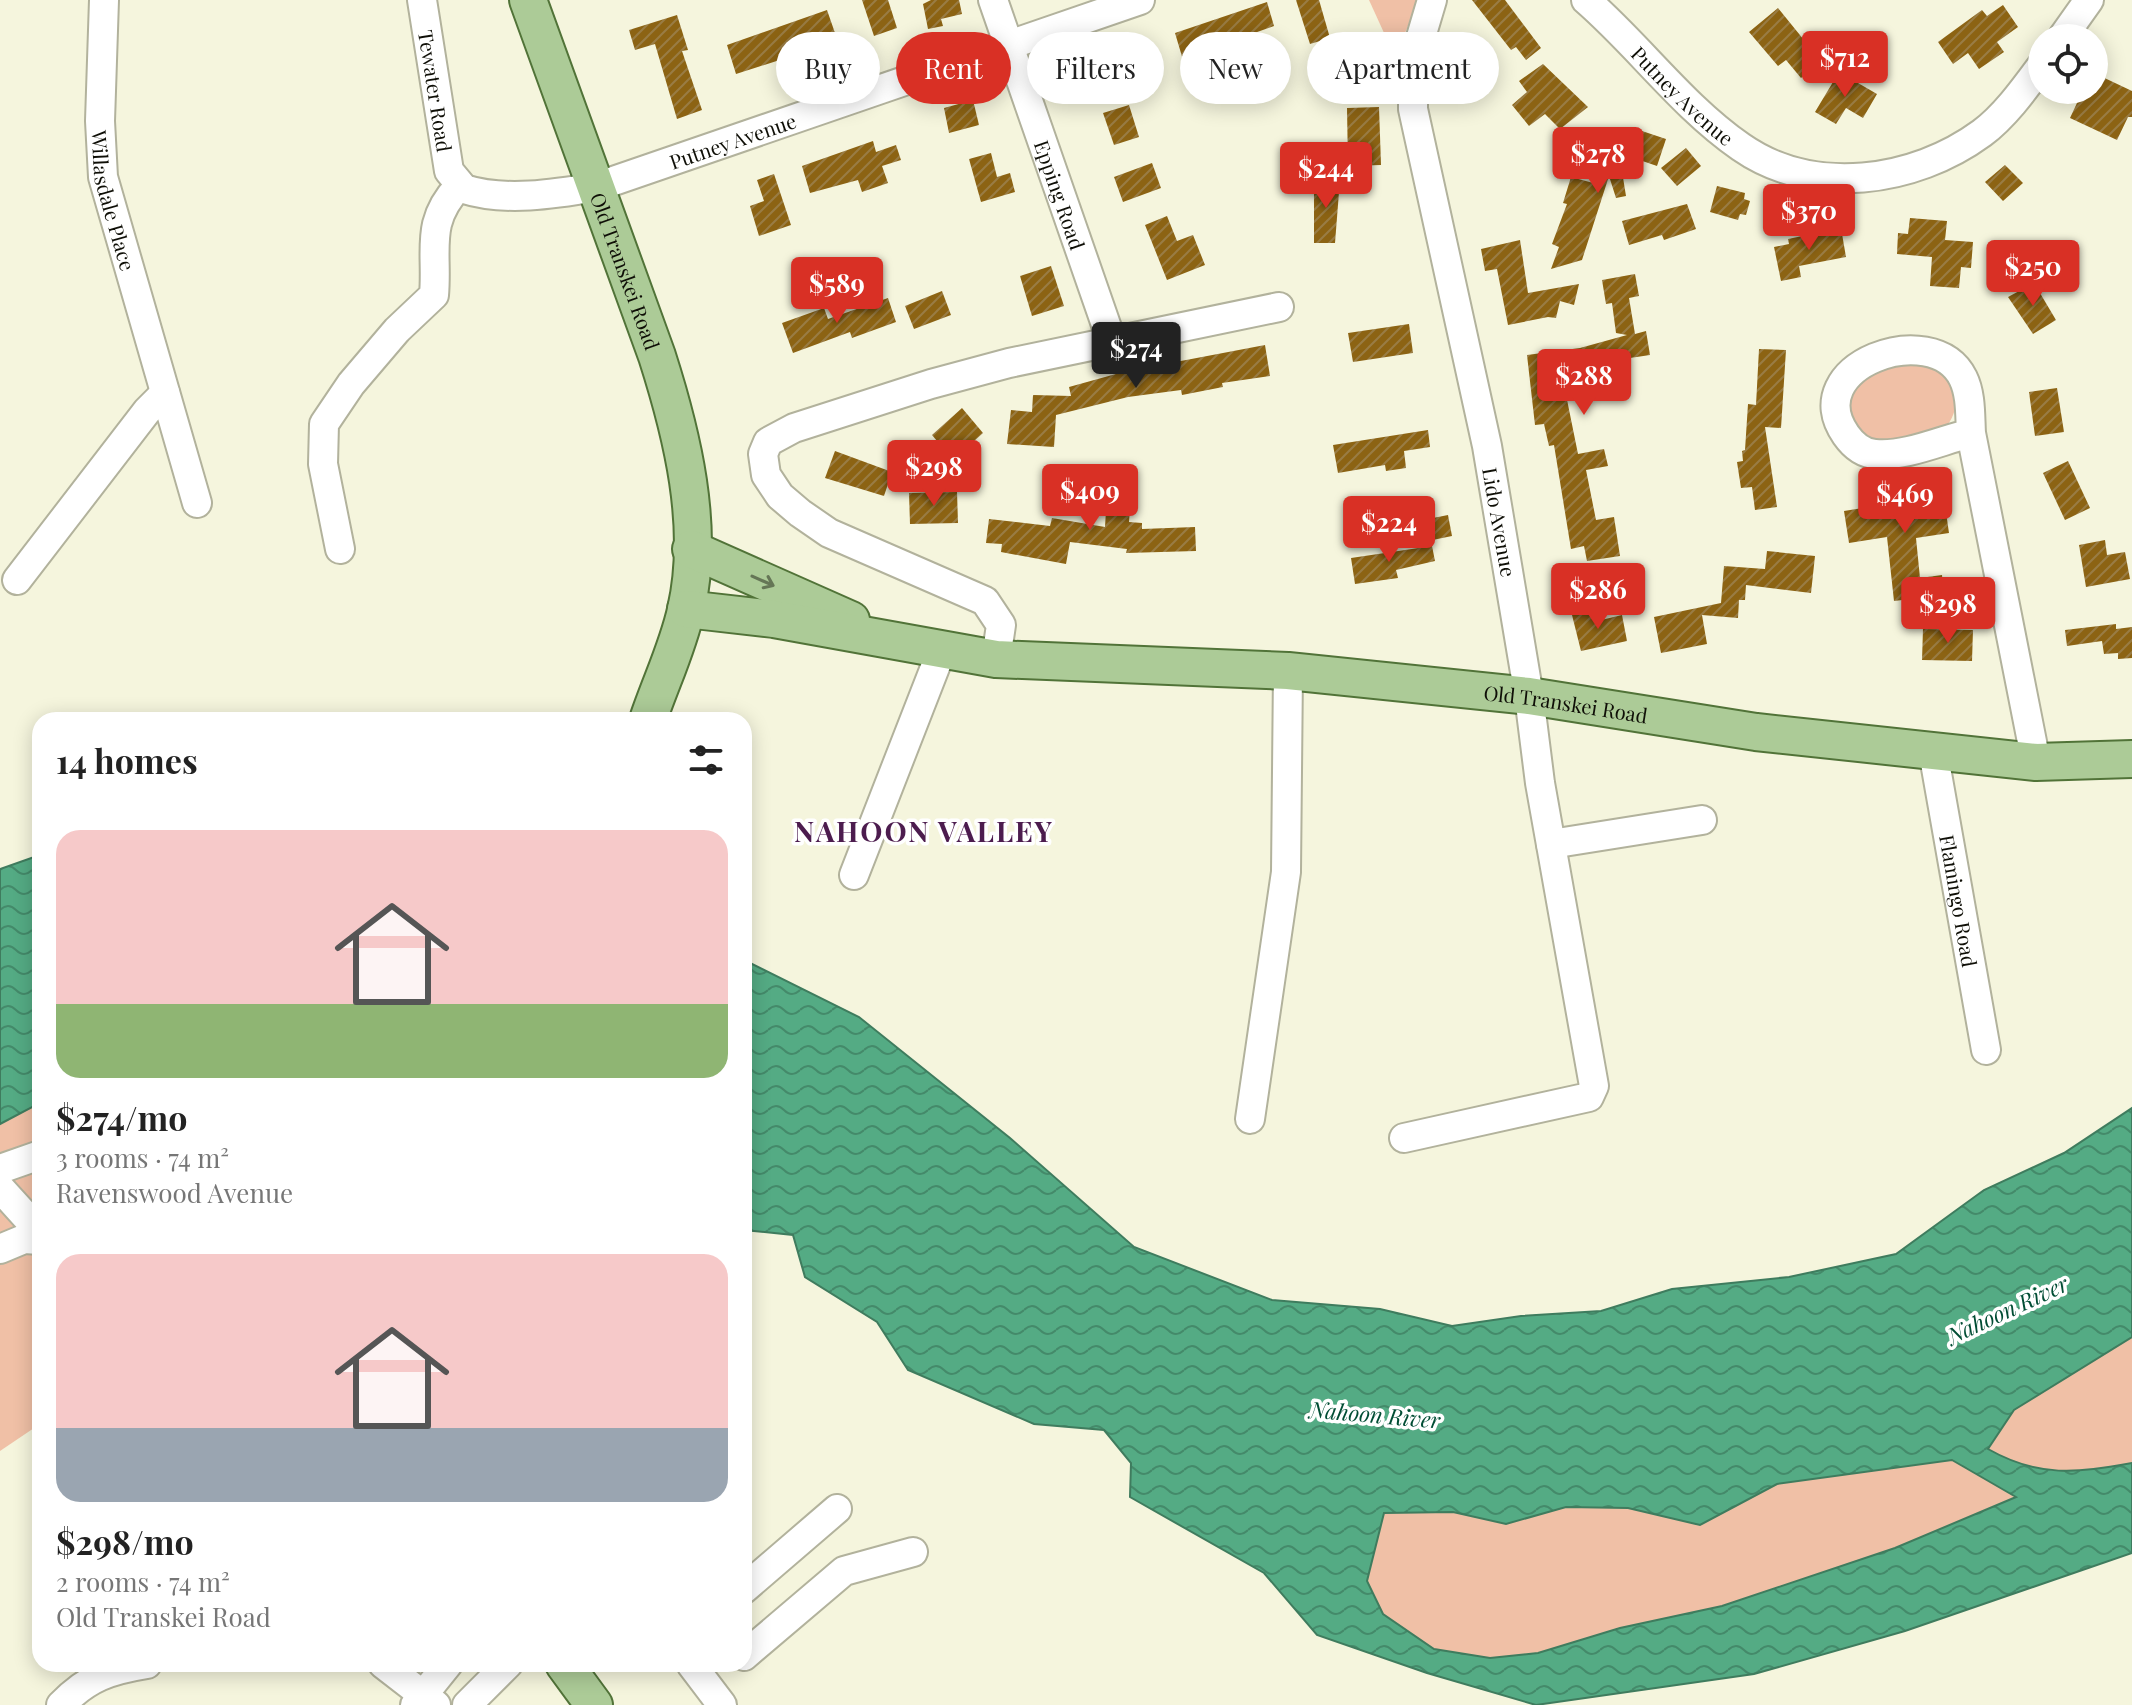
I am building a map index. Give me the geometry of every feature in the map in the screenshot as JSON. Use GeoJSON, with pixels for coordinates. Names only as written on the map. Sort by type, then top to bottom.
{"type":"FeatureCollection","features":[{"type":"Feature","properties":{"kind":"main road","name":"Old Transkei Road"},"geometry":{"type":"LineString","coordinates":[[528,0],[676,414],[689,491],[691,549],[686,609],[774,619],[941,652],[996,659],[1288,671],[1529,696],[1756,732],[2036,762],[2132,759]]}},
{"type":"Feature","properties":{"kind":"main road","name":"Old Transkei Road"},"geometry":{"type":"LineString","coordinates":[[691,549],[905,644]]}},
{"type":"Feature","properties":{"kind":"main road"},"geometry":{"type":"LineString","coordinates":[[651,712],[686,609]]}},
{"type":"Feature","properties":{"kind":"main road"},"geometry":{"type":"LineString","coordinates":[[565,1672],[594,1705]]}},
{"type":"Feature","properties":{"kind":"street","name":"Willasdale Place"},"geometry":{"type":"LineString","coordinates":[[104,0],[100,133],[103,177],[197,503]]}},
{"type":"Feature","properties":{"kind":"street","name":"Tewater Road"},"geometry":{"type":"LineString","coordinates":[[422,0],[446,156],[459,186]]}},
{"type":"Feature","properties":{"kind":"street","name":"Epping Road"},"geometry":{"type":"LineString","coordinates":[[993,0],[1004,32]]}},
{"type":"Feature","properties":{"kind":"street","name":"Putney Avenue"},"geometry":{"type":"LineString","coordinates":[[1011,44],[1140,0]]}},
{"type":"Feature","properties":{"kind":"street","name":"Lido Avenue"},"geometry":{"type":"LineString","coordinates":[[1404,1138],[1589,1097],[1593,1093],[1487,446],[1413,109],[1413,64],[1432,0]]}},
{"type":"Feature","properties":{"kind":"street","name":"Putney Avenue"},"geometry":{"type":"LineString","coordinates":[[1586,0],[1711,124],[1742,148],[1771,163],[1821,177],[1871,177],[1939,159],[1993,124],[2028,82]]}},
{"type":"Feature","properties":{"kind":"street"},"geometry":{"type":"LineString","coordinates":[[2072,24],[2089,0]]}},
{"type":"Feature","properties":{"kind":"street","name":"Epping Road"},"geometry":{"type":"LineString","coordinates":[[1011,51],[1112,342]]}},
{"type":"Feature","properties":{"kind":"street","name":"Putney Avenue"},"geometry":{"type":"LineString","coordinates":[[596,187],[896,84]]}},
{"type":"Feature","properties":{"kind":"street"},"geometry":{"type":"LineString","coordinates":[[340,549],[323,464],[324,424],[351,384],[397,330],[434,295],[434,232],[445,200],[459,186],[471,191],[503,194],[559,193],[596,187]]}},
{"type":"Feature","properties":{"kind":"street"},"geometry":{"type":"LineString","coordinates":[[996,659],[1001,625],[985,601],[829,533],[780,496],[766,475],[764,448],[775,437],[1009,363],[1279,307]]}},
{"type":"Feature","properties":{"kind":"street"},"geometry":{"type":"LineString","coordinates":[[1971,433],[1884,454],[1865,452],[1851,442],[1840,425],[1838,397],[1847,376],[1862,362],[1889,354],[1930,353],[1953,364],[1965,381],[1971,433],[2036,762]]}},
{"type":"Feature","properties":{"kind":"street"},"geometry":{"type":"LineString","coordinates":[[17,580],[147,411],[165,393]]}},
{"type":"Feature","properties":{"kind":"street"},"geometry":{"type":"LineString","coordinates":[[854,875],[941,652]]}},
{"type":"Feature","properties":{"kind":"street"},"geometry":{"type":"LineString","coordinates":[[1250,1119],[1286,872],[1288,671]]}},
{"type":"Feature","properties":{"kind":"street","name":"Flamingo Road"},"geometry":{"type":"LineString","coordinates":[[1933,751],[1986,1050]]}},
{"type":"Feature","properties":{"kind":"street"},"geometry":{"type":"LineString","coordinates":[[1551,844],[1702,820]]}},
{"type":"Feature","properties":{"kind":"street"},"geometry":{"type":"LineString","coordinates":[[0,1169],[32,1158]]}},
{"type":"Feature","properties":{"kind":"street"},"geometry":{"type":"LineString","coordinates":[[0,1188],[32,1226]]}},
{"type":"Feature","properties":{"kind":"street"},"geometry":{"type":"LineString","coordinates":[[0,1249],[15,1241],[32,1240]]}},
{"type":"Feature","properties":{"kind":"street"},"geometry":{"type":"LineString","coordinates":[[752,1582],[837,1509]]}},
{"type":"Feature","properties":{"kind":"street"},"geometry":{"type":"LineString","coordinates":[[752,1649],[844,1571],[913,1552]]}},
{"type":"Feature","properties":{"kind":"street"},"geometry":{"type":"LineString","coordinates":[[61,1705],[82,1684],[109,1672]]}},
{"type":"Feature","properties":{"kind":"street"},"geometry":{"type":"LineString","coordinates":[[392,1672],[424,1701],[443,1672]]}},
{"type":"Feature","properties":{"kind":"street"},"geometry":{"type":"LineString","coordinates":[[467,1705],[500,1672]]}},
{"type":"Feature","properties":{"kind":"street"},"geometry":{"type":"LineString","coordinates":[[708,1685],[725,1672]]}},
{"type":"Feature","properties":{"kind":"shaded area"},"geometry":{"type":"Polygon","coordinates":[[[1369,0],[1419,0],[1405,32],[1384,32],[1369,0]]]}},
{"type":"Feature","properties":{"kind":"shaded area"},"geometry":{"type":"Polygon","coordinates":[[[1920,360],[1943,371],[1954,387],[1956,405],[1950,422],[1936,435],[1919,441],[1890,442],[1863,438],[1849,414],[1852,387],[1877,369],[1920,360]]]}},
{"type":"Feature","properties":{"kind":"shaded area"},"geometry":{"type":"Polygon","coordinates":[[[32,1106],[32,1429],[0,1451],[0,1122],[32,1106]]]}},
{"type":"Feature","properties":{"kind":"shaded area"},"geometry":{"type":"Polygon","coordinates":[[[2132,1337],[2132,1463],[2059,1471],[2026,1465],[1988,1450],[2014,1410],[2132,1337]]]}},
{"type":"Feature","properties":{"kind":"shaded area"},"geometry":{"type":"Polygon","coordinates":[[[1952,1460],[2017,1496],[1895,1548],[1722,1607],[1620,1628],[1538,1653],[1490,1658],[1434,1649],[1383,1614],[1367,1581],[1383,1513],[1453,1512],[1506,1524],[1566,1507],[1628,1508],[1700,1525],[1777,1484],[1952,1460]]]}},
{"type":"Feature","properties":{"kind":"water"},"geometry":{"type":"Polygon","coordinates":[[[32,858],[32,1107],[0,1124],[0,869],[32,858]]]}},
{"type":"Feature","properties":{"kind":"water","name":"Nahoon River"},"geometry":{"type":"Polygon","coordinates":[[[752,964],[859,1017],[1010,1138],[1134,1247],[1272,1300],[1380,1309],[1452,1326],[1521,1316],[1601,1311],[1672,1289],[1789,1277],[1896,1254],[1984,1190],[2064,1153],[2132,1108],[2132,1337],[2014,1410],[1988,1449],[2024,1465],[2058,1471],[2132,1463],[2132,1553],[1905,1631],[1754,1674],[1536,1705],[1427,1673],[1317,1635],[1264,1573],[1130,1497],[1131,1463],[1104,1430],[1034,1424],[908,1370],[877,1322],[805,1277],[793,1235],[752,1231],[752,964]],[[1952,1460],[1777,1484],[1700,1525],[1628,1508],[1566,1507],[1506,1524],[1453,1512],[1384,1513],[1367,1581],[1383,1614],[1434,1649],[1490,1658],[1538,1653],[1620,1628],[1722,1606],[1895,1548],[2016,1497],[1952,1460]]]}},
{"type":"Feature","properties":{"kind":"building"},"geometry":{"type":"Polygon","coordinates":[[[862,0],[888,0],[897,28],[880,34],[873,32],[862,0]]]}},
{"type":"Feature","properties":{"kind":"building"},"geometry":{"type":"Polygon","coordinates":[[[931,0],[959,0],[962,14],[941,19],[943,26],[928,29],[923,4],[931,0]]]}},
{"type":"Feature","properties":{"kind":"building"},"geometry":{"type":"Polygon","coordinates":[[[1296,0],[1319,0],[1328,32],[1307,32],[1307,35],[1296,0]]]}},
{"type":"Feature","properties":{"kind":"building"},"geometry":{"type":"Polygon","coordinates":[[[1472,0],[1505,0],[1541,48],[1526,60],[1516,47],[1511,50],[1472,0]]]}},
{"type":"Feature","properties":{"kind":"building"},"geometry":{"type":"Polygon","coordinates":[[[1267,2],[1274,26],[1257,32],[1180,32],[1180,50],[1175,33],[1267,2]]]}},
{"type":"Feature","properties":{"kind":"building"},"geometry":{"type":"Polygon","coordinates":[[[2003,5],[2018,27],[1997,42],[2004,52],[1979,69],[1968,53],[1953,64],[1938,42],[1982,10],[1987,16],[2003,5]]]}},
{"type":"Feature","properties":{"kind":"building"},"geometry":{"type":"Polygon","coordinates":[[[1778,8],[1821,61],[1801,78],[1786,60],[1778,66],[1749,32],[1778,8]]]}},
{"type":"Feature","properties":{"kind":"building"},"geometry":{"type":"Polygon","coordinates":[[[827,10],[835,32],[776,32],[776,61],[736,74],[727,45],[827,10]]]}},
{"type":"Feature","properties":{"kind":"building"},"geometry":{"type":"Polygon","coordinates":[[[677,15],[688,50],[682,51],[702,110],[677,119],[655,44],[635,50],[629,30],[677,15]]]}},
{"type":"Feature","properties":{"kind":"building"},"geometry":{"type":"Polygon","coordinates":[[[1543,64],[1588,107],[1560,129],[1545,114],[1529,126],[1512,105],[1527,92],[1519,81],[1543,64]]]}},
{"type":"Feature","properties":{"kind":"building"},"geometry":{"type":"Polygon","coordinates":[[[1839,72],[1877,94],[1863,118],[1846,108],[1836,124],[1815,112],[1839,72]]]}},
{"type":"Feature","properties":{"kind":"building"},"geometry":{"type":"Polygon","coordinates":[[[2108,80],[2132,91],[2132,117],[2128,117],[2117,140],[2070,118],[2076,104],[2108,104],[2108,80]]]}},
{"type":"Feature","properties":{"kind":"building"},"geometry":{"type":"Polygon","coordinates":[[[974,104],[979,125],[949,133],[944,108],[974,104]]]}},
{"type":"Feature","properties":{"kind":"building"},"geometry":{"type":"Polygon","coordinates":[[[1129,105],[1139,137],[1114,145],[1103,113],[1129,105]]]}},
{"type":"Feature","properties":{"kind":"building"},"geometry":{"type":"Polygon","coordinates":[[[1379,107],[1381,165],[1348,166],[1347,108],[1379,107]]]}},
{"type":"Feature","properties":{"kind":"building"},"geometry":{"type":"Polygon","coordinates":[[[1639,130],[1666,139],[1657,166],[1619,153],[1626,196],[1616,198],[1609,176],[1582,260],[1551,269],[1559,247],[1552,244],[1567,204],[1563,203],[1571,177],[1597,184],[1593,151],[1634,144],[1639,130]]]}},
{"type":"Feature","properties":{"kind":"building"},"geometry":{"type":"Polygon","coordinates":[[[873,141],[876,152],[896,145],[901,160],[882,166],[888,183],[862,192],[858,180],[810,193],[802,166],[873,141]]]}},
{"type":"Feature","properties":{"kind":"building"},"geometry":{"type":"Polygon","coordinates":[[[1686,148],[1701,166],[1677,186],[1661,168],[1686,148]]]}},
{"type":"Feature","properties":{"kind":"building"},"geometry":{"type":"Polygon","coordinates":[[[991,153],[997,177],[1010,173],[1015,192],[981,202],[969,159],[991,153]]]}},
{"type":"Feature","properties":{"kind":"building"},"geometry":{"type":"Polygon","coordinates":[[[1152,163],[1161,188],[1123,202],[1114,177],[1152,163]]]}},
{"type":"Feature","properties":{"kind":"building"},"geometry":{"type":"Polygon","coordinates":[[[2005,165],[2023,183],[2003,201],[1985,182],[2005,165]]]}},
{"type":"Feature","properties":{"kind":"building"},"geometry":{"type":"Polygon","coordinates":[[[774,174],[791,225],[759,236],[750,206],[764,201],[757,180],[774,174]]]}},
{"type":"Feature","properties":{"kind":"building"},"geometry":{"type":"Polygon","coordinates":[[[1314,179],[1340,179],[1335,243],[1314,243],[1314,179]]]}},
{"type":"Feature","properties":{"kind":"building"},"geometry":{"type":"Polygon","coordinates":[[[1717,186],[1745,193],[1744,199],[1750,201],[1746,215],[1740,214],[1738,220],[1710,212],[1717,186]]]}},
{"type":"Feature","properties":{"kind":"building"},"geometry":{"type":"Polygon","coordinates":[[[1687,204],[1696,229],[1664,240],[1662,235],[1629,245],[1622,221],[1687,204]]]}},
{"type":"Feature","properties":{"kind":"building"},"geometry":{"type":"Polygon","coordinates":[[[1167,216],[1177,241],[1193,235],[1205,265],[1167,280],[1145,225],[1167,216]]]}},
{"type":"Feature","properties":{"kind":"building"},"geometry":{"type":"Polygon","coordinates":[[[1910,218],[1947,221],[1945,240],[1973,242],[1971,268],[1961,267],[1959,288],[1930,286],[1932,257],[1897,254],[1898,233],[1908,234],[1910,218]]]}},
{"type":"Feature","properties":{"kind":"building"},"geometry":{"type":"Polygon","coordinates":[[[1841,228],[1846,257],[1799,266],[1801,277],[1781,281],[1774,247],[1789,244],[1788,239],[1841,228]]]}},
{"type":"Feature","properties":{"kind":"building"},"geometry":{"type":"Polygon","coordinates":[[[1520,240],[1528,293],[1579,284],[1574,305],[1560,301],[1556,318],[1508,325],[1497,269],[1485,271],[1481,249],[1520,240]]]}},
{"type":"Feature","properties":{"kind":"building"},"geometry":{"type":"Polygon","coordinates":[[[1051,266],[1064,306],[1032,316],[1020,276],[1051,266]]]}},
{"type":"Feature","properties":{"kind":"building"},"geometry":{"type":"Polygon","coordinates":[[[1635,274],[1639,296],[1629,298],[1635,334],[1646,331],[1650,355],[1610,361],[1611,366],[1563,380],[1578,454],[1604,449],[1608,466],[1586,470],[1596,520],[1614,517],[1620,556],[1587,561],[1584,546],[1571,549],[1554,445],[1549,446],[1544,424],[1535,425],[1527,355],[1580,348],[1627,335],[1616,333],[1612,303],[1606,304],[1602,280],[1635,274]]]}},
{"type":"Feature","properties":{"kind":"building"},"geometry":{"type":"Polygon","coordinates":[[[2034,283],[2056,320],[2033,334],[2008,297],[2034,283]]]}},
{"type":"Feature","properties":{"kind":"building"},"geometry":{"type":"Polygon","coordinates":[[[942,291],[951,315],[914,329],[905,306],[942,291]]]}},
{"type":"Feature","properties":{"kind":"building"},"geometry":{"type":"Polygon","coordinates":[[[888,298],[896,322],[852,338],[850,332],[793,353],[782,323],[824,308],[828,319],[888,298]]]}},
{"type":"Feature","properties":{"kind":"building"},"geometry":{"type":"Polygon","coordinates":[[[1409,324],[1413,353],[1353,362],[1348,333],[1409,324]]]}},
{"type":"Feature","properties":{"kind":"building"},"geometry":{"type":"Polygon","coordinates":[[[1265,345],[1270,376],[1222,383],[1223,387],[1182,395],[1181,390],[1128,397],[1056,415],[1054,447],[1007,444],[1011,410],[1032,412],[1033,395],[1071,396],[1069,387],[1123,372],[1265,345]]]}},
{"type":"Feature","properties":{"kind":"building"},"geometry":{"type":"Polygon","coordinates":[[[1759,349],[1786,350],[1781,428],[1765,427],[1777,507],[1755,510],[1752,487],[1741,488],[1737,462],[1743,461],[1748,404],[1756,405],[1759,349]]]}},
{"type":"Feature","properties":{"kind":"building"},"geometry":{"type":"Polygon","coordinates":[[[2057,388],[2064,432],[2035,436],[2029,392],[2057,388]]]}},
{"type":"Feature","properties":{"kind":"building"},"geometry":{"type":"Polygon","coordinates":[[[962,408],[983,433],[953,460],[932,435],[962,408]]]}},
{"type":"Feature","properties":{"kind":"building"},"geometry":{"type":"Polygon","coordinates":[[[1428,430],[1430,447],[1404,451],[1406,468],[1386,471],[1385,465],[1338,473],[1333,445],[1428,430]]]}},
{"type":"Feature","properties":{"kind":"building"},"geometry":{"type":"Polygon","coordinates":[[[835,451],[892,472],[884,496],[825,478],[835,451]]]}},
{"type":"Feature","properties":{"kind":"building"},"geometry":{"type":"Polygon","coordinates":[[[2068,461],[2090,508],[2065,520],[2043,473],[2068,461]]]}},
{"type":"Feature","properties":{"kind":"building"},"geometry":{"type":"Polygon","coordinates":[[[1941,477],[1949,533],[1916,538],[1920,578],[1942,575],[1944,595],[1894,601],[1887,537],[1849,543],[1844,511],[1912,500],[1910,482],[1941,477]]]}},
{"type":"Feature","properties":{"kind":"building"},"geometry":{"type":"Polygon","coordinates":[[[1108,478],[1132,480],[1129,522],[1142,523],[1142,529],[1195,527],[1196,551],[1126,553],[1127,549],[1070,542],[1066,564],[1001,552],[1002,544],[986,543],[989,519],[1050,526],[1052,518],[1105,527],[1108,478]]]}},
{"type":"Feature","properties":{"kind":"building"},"geometry":{"type":"Polygon","coordinates":[[[957,492],[958,523],[910,524],[909,493],[957,492]]]}},
{"type":"Feature","properties":{"kind":"building"},"geometry":{"type":"Polygon","coordinates":[[[1448,515],[1452,536],[1418,543],[1413,522],[1448,515]]]}},
{"type":"Feature","properties":{"kind":"building"},"geometry":{"type":"Polygon","coordinates":[[[2105,540],[2107,555],[2125,552],[2130,579],[2086,587],[2079,545],[2105,540]]]}},
{"type":"Feature","properties":{"kind":"building"},"geometry":{"type":"Polygon","coordinates":[[[1432,546],[1435,561],[1396,570],[1398,578],[1355,584],[1351,558],[1432,546]]]}},
{"type":"Feature","properties":{"kind":"building"},"geometry":{"type":"Polygon","coordinates":[[[1767,551],[1815,556],[1811,593],[1746,585],[1745,600],[1739,600],[1738,618],[1702,615],[1707,644],[1661,653],[1654,617],[1721,603],[1724,566],[1765,569],[1767,551]]]}},
{"type":"Feature","properties":{"kind":"building"},"geometry":{"type":"Polygon","coordinates":[[[1595,610],[1597,621],[1622,615],[1627,641],[1581,651],[1572,615],[1595,610]]]}},
{"type":"Feature","properties":{"kind":"building"},"geometry":{"type":"Polygon","coordinates":[[[2116,624],[2116,629],[2132,627],[2132,658],[2118,659],[2118,653],[2104,654],[2102,641],[2067,646],[2065,630],[2116,624]]]}},
{"type":"Feature","properties":{"kind":"building"},"geometry":{"type":"Polygon","coordinates":[[[1923,629],[1973,630],[1972,661],[1922,660],[1923,629]]]}},
{"type":"Feature","properties":{"kind":"district","name":"NAHOON VALLEY"},"geometry":{"type":"Point","coordinates":[924,830]}}]}
